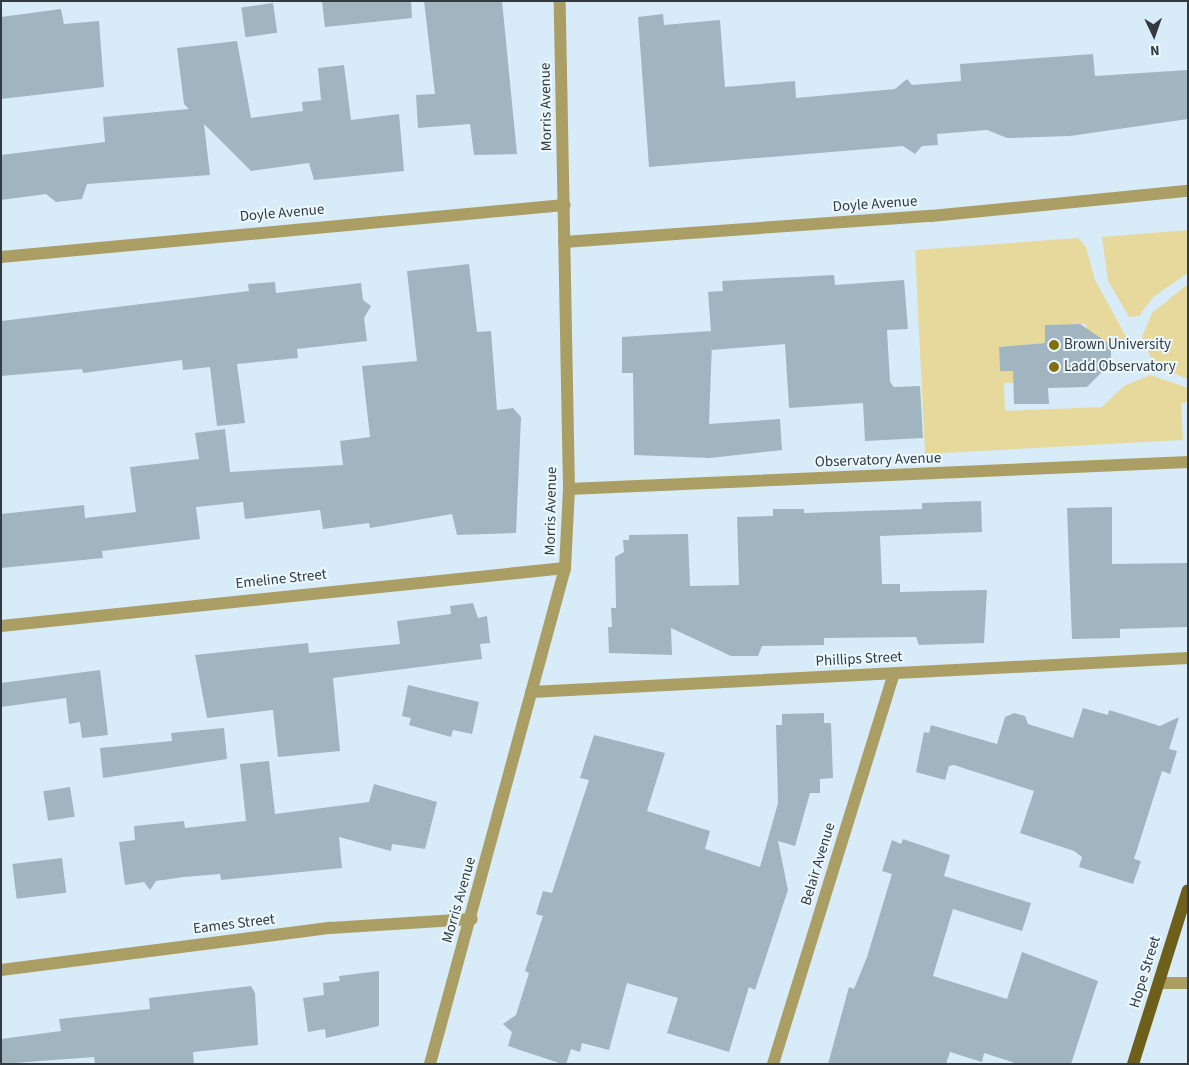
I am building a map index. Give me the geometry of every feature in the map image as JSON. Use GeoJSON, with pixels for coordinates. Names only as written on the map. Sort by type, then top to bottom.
{"type":"FeatureCollection","features":[{"type":"Feature","properties":{"kind":"main road","name":"Hope Street"},"geometry":{"type":"LineString","coordinates":[[1133,1064],[1160,984],[1188,890]]}},
{"type":"Feature","properties":{"kind":"street","name":"Morris Avenue"},"geometry":{"type":"LineString","coordinates":[[430,1064],[472,919],[565,568],[569,489],[560,1]]}},
{"type":"Feature","properties":{"kind":"street","name":"Doyle Avenue"},"geometry":{"type":"LineString","coordinates":[[564,242],[931,216],[1188,191]]}},
{"type":"Feature","properties":{"kind":"street","name":"Doyle Avenue"},"geometry":{"type":"LineString","coordinates":[[1,257],[565,205]]}},
{"type":"Feature","properties":{"kind":"street","name":"Observatory Avenue"},"geometry":{"type":"LineString","coordinates":[[569,489],[1188,462]]}},
{"type":"Feature","properties":{"kind":"street","name":"Emeline Street"},"geometry":{"type":"LineString","coordinates":[[1,626],[565,568]]}},
{"type":"Feature","properties":{"kind":"street","name":"Phillips Street"},"geometry":{"type":"LineString","coordinates":[[531,692],[1188,658]]}},
{"type":"Feature","properties":{"kind":"street","name":"Belair Avenue"},"geometry":{"type":"LineString","coordinates":[[773,1064],[894,673]]}},
{"type":"Feature","properties":{"kind":"street","name":"Eames Street"},"geometry":{"type":"LineString","coordinates":[[1,970],[330,928],[472,919]]}},
{"type":"Feature","properties":{"kind":"street"},"geometry":{"type":"LineString","coordinates":[[1160,984],[1188,983]]}},
{"type":"Feature","properties":{"kind":"shaded area"},"geometry":{"type":"Polygon","coordinates":[[[1188,230],[1188,273],[1153,297],[1139,316],[1129,317],[1108,281],[1102,237],[1188,230]]]}},
{"type":"Feature","properties":{"kind":"shaded area","name":"Brown University"},"geometry":{"type":"Polygon","coordinates":[[[1078,238],[1086,247],[1095,280],[1130,344],[1111,345],[1086,335],[1086,324],[1046,325],[1045,343],[999,347],[1000,371],[1013,371],[1013,383],[1004,383],[1005,411],[1102,407],[1124,386],[1150,375],[1188,388],[1188,402],[1181,403],[1183,440],[925,454],[915,250],[1078,238]]]}},
{"type":"Feature","properties":{"kind":"shaded area"},"geometry":{"type":"Polygon","coordinates":[[[1188,284],[1188,379],[1154,366],[1142,337],[1152,313],[1188,284]]]}},
{"type":"Feature","properties":{"kind":"building"},"geometry":{"type":"Polygon","coordinates":[[[322,1],[411,1],[412,18],[325,27],[322,1]]]}},
{"type":"Feature","properties":{"kind":"building"},"geometry":{"type":"Polygon","coordinates":[[[424,1],[502,1],[517,154],[474,155],[470,124],[418,128],[416,95],[435,94],[424,1]]]}},
{"type":"Feature","properties":{"kind":"building"},"geometry":{"type":"Polygon","coordinates":[[[273,3],[277,33],[245,37],[241,7],[273,3]]]}},
{"type":"Feature","properties":{"kind":"building"},"geometry":{"type":"Polygon","coordinates":[[[61,9],[64,24],[99,21],[104,87],[1,99],[1,17],[61,9]]]}},
{"type":"Feature","properties":{"kind":"building"},"geometry":{"type":"Polygon","coordinates":[[[663,14],[664,25],[720,20],[725,87],[795,81],[796,98],[895,89],[907,79],[912,85],[961,81],[960,64],[1093,54],[1095,76],[1188,70],[1188,119],[1070,136],[1007,138],[987,130],[937,134],[938,145],[922,146],[915,154],[903,146],[649,167],[638,17],[663,14]]]}},
{"type":"Feature","properties":{"kind":"building"},"geometry":{"type":"Polygon","coordinates":[[[237,41],[251,118],[303,111],[302,102],[321,100],[318,68],[344,65],[351,120],[399,114],[404,171],[314,180],[309,163],[251,171],[204,124],[210,175],[87,184],[82,199],[56,202],[46,194],[1,200],[1,155],[105,142],[103,117],[189,109],[184,104],[177,48],[237,41]]]}},
{"type":"Feature","properties":{"kind":"building"},"geometry":{"type":"Polygon","coordinates":[[[469,264],[477,332],[491,331],[497,410],[513,408],[521,417],[516,533],[457,535],[452,514],[370,528],[369,523],[323,529],[320,510],[245,519],[243,502],[196,507],[200,539],[102,551],[103,558],[1,568],[1,514],[84,505],[85,518],[136,512],[130,467],[199,459],[195,433],[225,429],[230,472],[343,465],[340,441],[370,437],[362,366],[417,361],[407,271],[469,264]]]}},
{"type":"Feature","properties":{"kind":"building"},"geometry":{"type":"Polygon","coordinates":[[[834,275],[835,285],[904,280],[908,329],[887,330],[890,382],[894,387],[920,386],[923,438],[865,441],[863,403],[789,408],[785,344],[712,350],[712,343],[709,424],[780,419],[782,450],[710,458],[634,455],[633,373],[622,373],[622,337],[711,331],[708,292],[723,291],[722,281],[834,275]]]}},
{"type":"Feature","properties":{"kind":"building"},"geometry":{"type":"Polygon","coordinates":[[[275,282],[276,293],[361,283],[363,300],[371,306],[364,318],[367,341],[297,349],[298,358],[237,364],[245,423],[217,426],[210,367],[183,370],[182,360],[83,373],[82,369],[1,376],[1,321],[249,291],[248,284],[275,282]]]}},
{"type":"Feature","properties":{"kind":"building","name":"Ladd Observatory"},"geometry":{"type":"Polygon","coordinates":[[[1080,324],[1111,345],[1111,363],[1087,387],[1048,388],[1049,404],[1014,404],[1013,371],[1000,371],[999,347],[1045,343],[1045,325],[1080,324]]]}},
{"type":"Feature","properties":{"kind":"building"},"geometry":{"type":"Polygon","coordinates":[[[981,501],[982,532],[880,536],[882,584],[900,584],[900,592],[987,590],[984,643],[919,645],[916,637],[824,638],[824,645],[762,646],[758,656],[731,656],[671,628],[672,655],[609,653],[608,627],[612,627],[611,608],[616,608],[615,557],[624,552],[623,540],[629,540],[629,535],[688,534],[690,586],[739,585],[737,517],[773,516],[773,509],[804,509],[804,513],[922,509],[922,503],[981,501]]]}},
{"type":"Feature","properties":{"kind":"building"},"geometry":{"type":"Polygon","coordinates":[[[1112,507],[1112,564],[1188,563],[1188,627],[1120,629],[1120,638],[1072,639],[1067,508],[1112,507]]]}},
{"type":"Feature","properties":{"kind":"building"},"geometry":{"type":"Polygon","coordinates":[[[473,603],[478,618],[487,616],[490,643],[480,644],[482,659],[333,678],[340,751],[278,757],[273,710],[207,718],[195,655],[308,643],[309,653],[400,644],[397,621],[451,614],[450,606],[473,603]]]}},
{"type":"Feature","properties":{"kind":"building"},"geometry":{"type":"Polygon","coordinates":[[[100,670],[108,735],[82,738],[80,722],[69,724],[66,698],[1,707],[1,683],[100,670]]]}},
{"type":"Feature","properties":{"kind":"building"},"geometry":{"type":"Polygon","coordinates":[[[408,685],[479,702],[472,734],[453,730],[451,737],[409,725],[411,718],[402,716],[408,685]]]}},
{"type":"Feature","properties":{"kind":"building"},"geometry":{"type":"Polygon","coordinates":[[[1083,708],[1108,715],[1109,710],[1160,726],[1179,717],[1169,749],[1177,751],[1170,774],[1162,771],[1134,859],[1141,861],[1133,884],[1079,867],[1082,857],[1074,851],[1020,833],[1034,791],[954,765],[949,766],[945,780],[916,772],[924,732],[929,733],[931,725],[997,744],[1005,717],[1014,713],[1025,716],[1028,724],[1073,738],[1083,708]]]}},
{"type":"Feature","properties":{"kind":"building"},"geometry":{"type":"Polygon","coordinates":[[[824,713],[824,723],[831,723],[833,778],[820,779],[820,793],[810,793],[795,846],[778,841],[788,890],[755,990],[749,987],[729,1052],[667,1033],[678,998],[627,983],[609,1050],[582,1043],[580,1052],[571,1049],[566,1064],[562,1064],[508,1046],[512,1032],[503,1024],[516,1015],[529,973],[525,971],[543,916],[536,914],[543,891],[552,893],[589,780],[580,778],[594,735],[665,753],[647,811],[710,831],[705,849],[760,867],[778,803],[776,725],[782,725],[782,714],[824,713]]]}},
{"type":"Feature","properties":{"kind":"building"},"geometry":{"type":"Polygon","coordinates":[[[224,728],[227,759],[103,778],[100,748],[172,741],[171,733],[224,728]]]}},
{"type":"Feature","properties":{"kind":"building"},"geometry":{"type":"Polygon","coordinates":[[[269,761],[275,814],[369,802],[374,784],[437,802],[425,849],[392,844],[391,851],[339,837],[342,868],[221,880],[220,874],[184,877],[156,881],[150,890],[144,882],[125,885],[119,842],[135,840],[134,826],[184,821],[185,828],[246,821],[240,764],[269,761]]]}},
{"type":"Feature","properties":{"kind":"building"},"geometry":{"type":"Polygon","coordinates":[[[70,787],[75,817],[48,821],[43,791],[70,787]]]}},
{"type":"Feature","properties":{"kind":"building"},"geometry":{"type":"Polygon","coordinates":[[[903,839],[950,855],[944,876],[1031,903],[1022,931],[953,909],[933,976],[1007,999],[1022,952],[1098,981],[1071,1064],[1018,1064],[984,1053],[982,1062],[950,1052],[946,1064],[828,1064],[849,987],[854,989],[867,957],[892,874],[882,871],[892,840],[901,844],[903,839]]]}},
{"type":"Feature","properties":{"kind":"building"},"geometry":{"type":"Polygon","coordinates":[[[62,858],[66,893],[17,899],[12,864],[62,858]]]}},
{"type":"Feature","properties":{"kind":"building"},"geometry":{"type":"Polygon","coordinates":[[[379,971],[379,1026],[326,1038],[325,1029],[308,1032],[303,998],[324,995],[323,983],[340,981],[339,976],[379,971]]]}},
{"type":"Feature","properties":{"kind":"building"},"geometry":{"type":"Polygon","coordinates":[[[251,986],[255,993],[258,1045],[193,1052],[194,1064],[95,1064],[94,1057],[1,1064],[1,1039],[61,1031],[59,1019],[150,1009],[149,998],[251,986]]]}},
{"type":"Feature","properties":{"kind":"place","name":"Brown University"},"geometry":{"type":"Point","coordinates":[1054,345]}},
{"type":"Feature","properties":{"kind":"place","name":"Ladd Observatory"},"geometry":{"type":"Point","coordinates":[1054,367]}}]}
